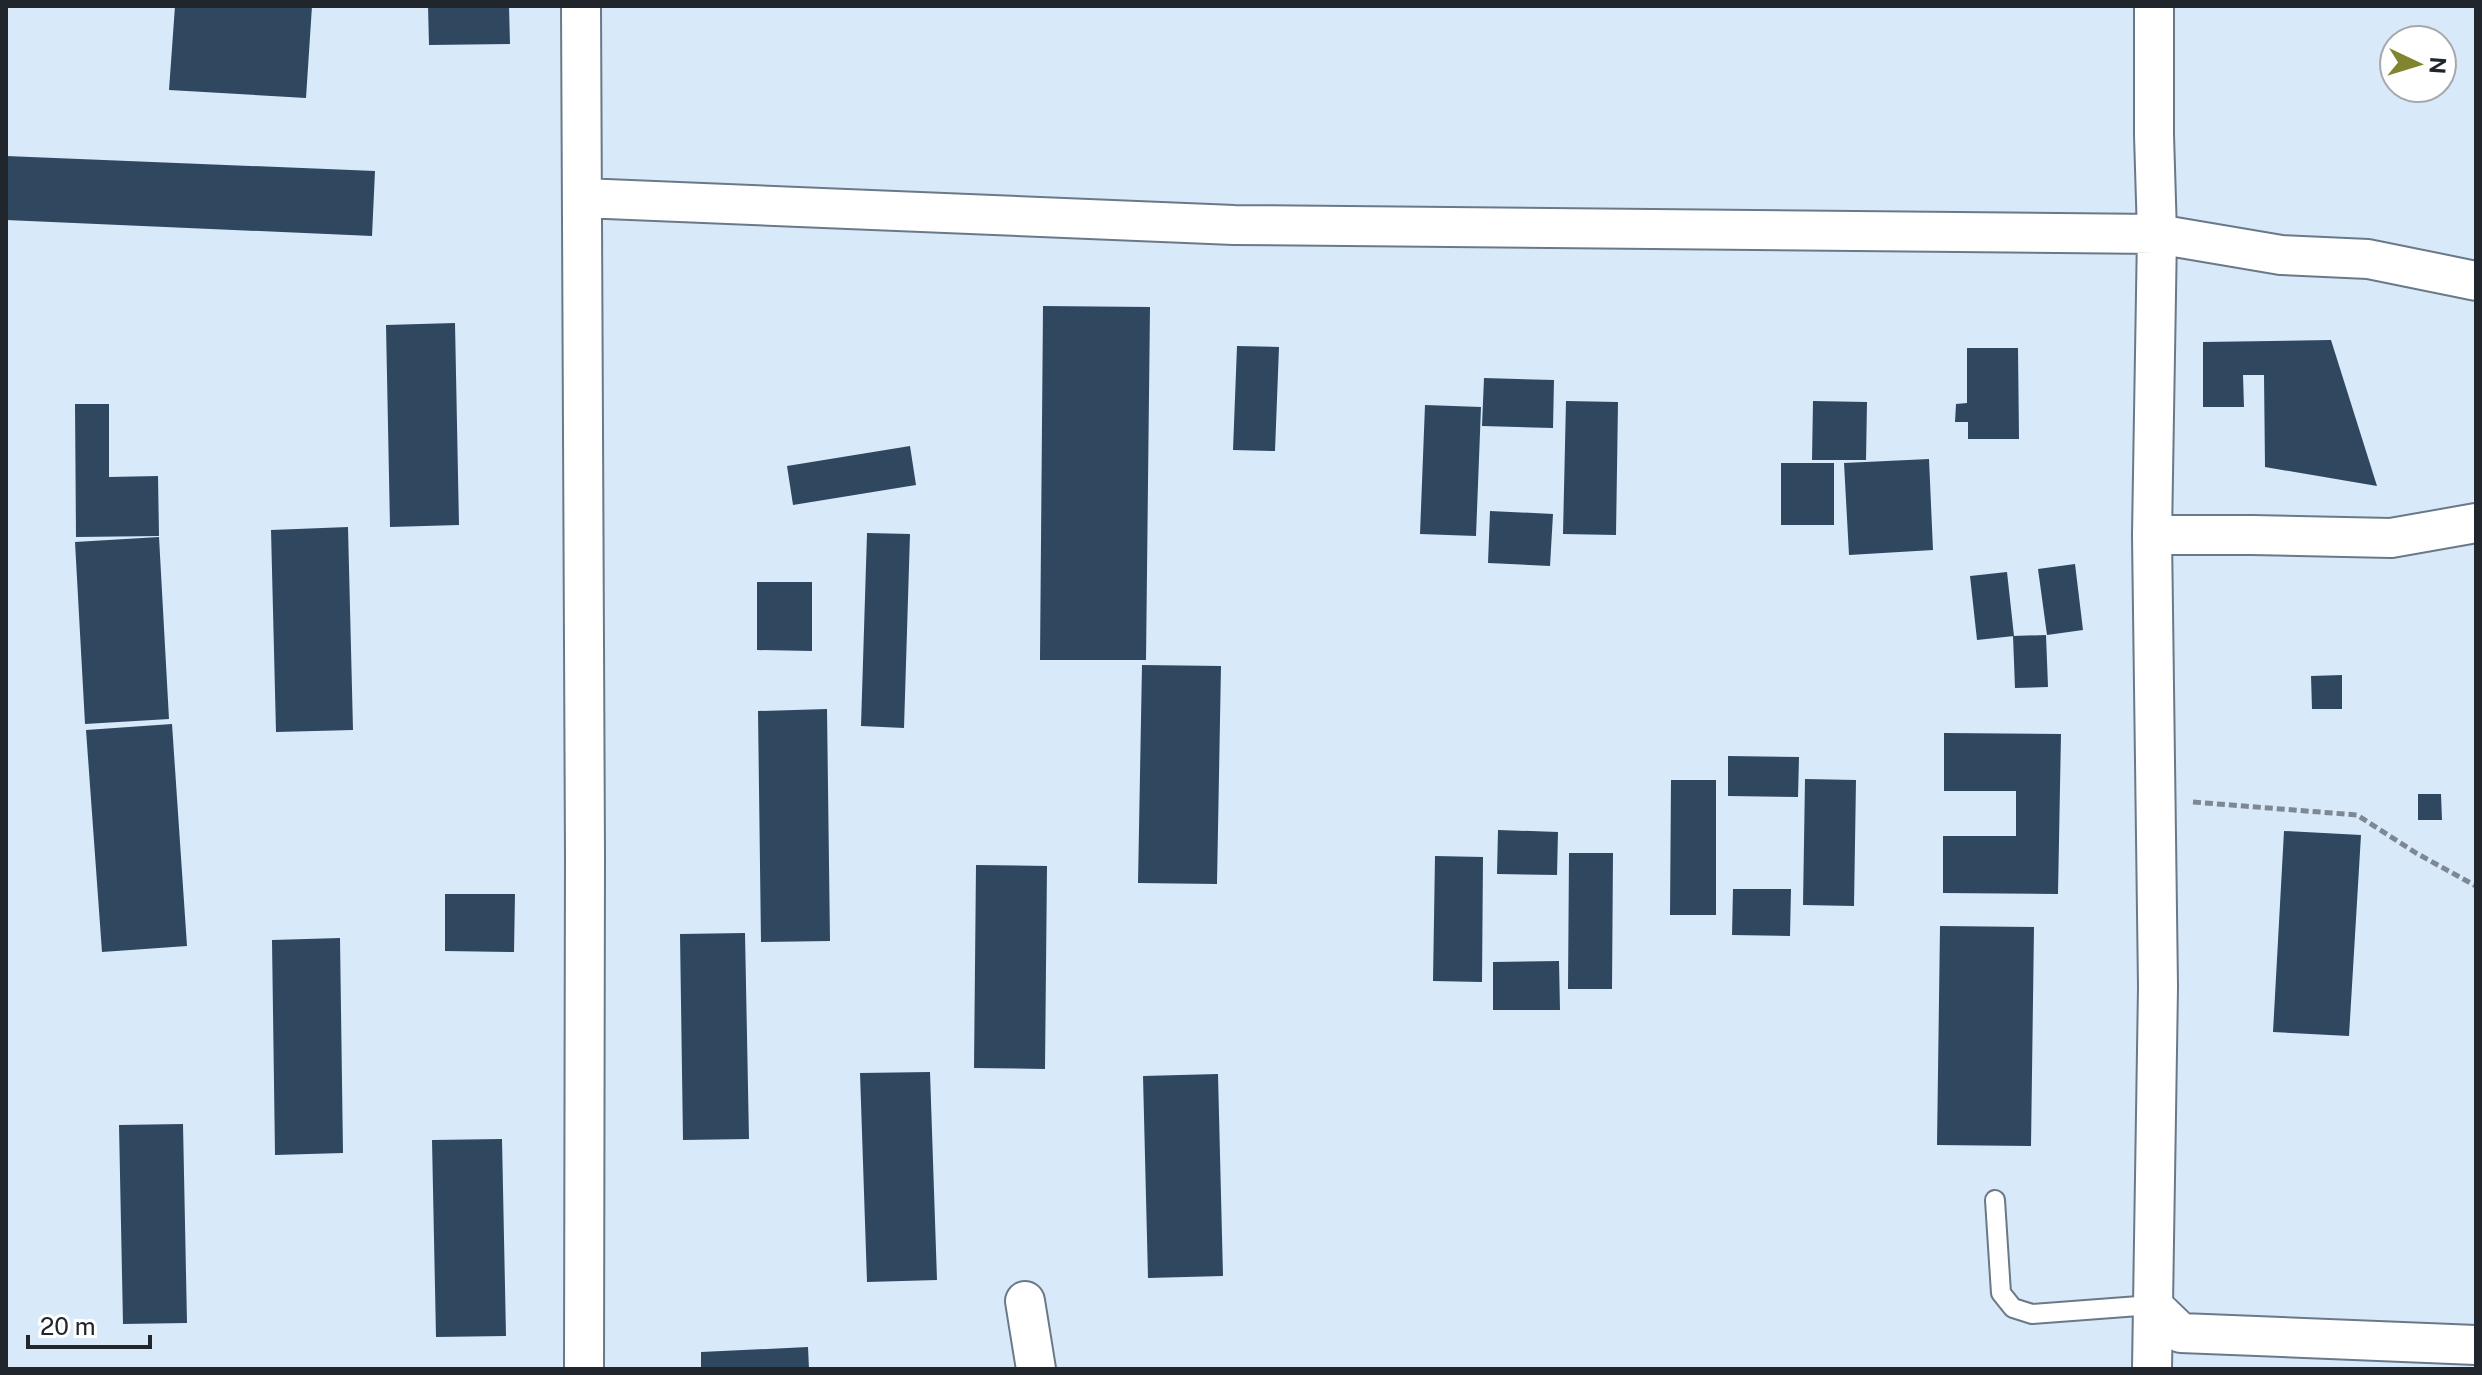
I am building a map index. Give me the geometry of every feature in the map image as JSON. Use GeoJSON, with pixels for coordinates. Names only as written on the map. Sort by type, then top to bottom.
{"type":"FeatureCollection","features":[{"type":"Feature","properties":{"kind":"street"},"geometry":{"type":"LineString","coordinates":[[581,6],[584,1369]]}},
{"type":"Feature","properties":{"kind":"street"},"geometry":{"type":"LineString","coordinates":[[2152,1369],[2158,987],[2152,535],[2157,234],[2154,6]]}},
{"type":"Feature","properties":{"kind":"street"},"geometry":{"type":"LineString","coordinates":[[582,198],[1234,225],[2157,234],[2281,255],[2368,259],[2476,281]]}},
{"type":"Feature","properties":{"kind":"street"},"geometry":{"type":"LineString","coordinates":[[2152,535],[2391,538],[2476,523]]}},
{"type":"Feature","properties":{"kind":"street"},"geometry":{"type":"LineString","coordinates":[[1025,1301],[1036,1369]]}},
{"type":"Feature","properties":{"kind":"street"},"geometry":{"type":"LineString","coordinates":[[2152,1305],[2181,1333],[2476,1345]]}},
{"type":"Feature","properties":{"kind":"lane"},"geometry":{"type":"LineString","coordinates":[[1995,1200],[2001,1293],[2013,1308],[2032,1314],[2152,1305]]}},
{"type":"Feature","properties":{"kind":"path"},"geometry":{"type":"LineString","coordinates":[[2157,800],[2357,815],[2416,853],[2476,886]]}},
{"type":"Feature","properties":{"kind":"building"},"geometry":{"type":"Polygon","coordinates":[[[175,6],[312,6],[306,98],[169,90],[175,6]]]}},
{"type":"Feature","properties":{"kind":"building"},"geometry":{"type":"Polygon","coordinates":[[[428,6],[509,6],[510,44],[429,45],[428,6]]]}},
{"type":"Feature","properties":{"kind":"building"},"geometry":{"type":"Polygon","coordinates":[[[6,156],[375,171],[372,236],[6,220],[6,156]]]}},
{"type":"Feature","properties":{"kind":"building"},"geometry":{"type":"Polygon","coordinates":[[[1043,306],[1150,307],[1146,660],[1040,660],[1043,306]]]}},
{"type":"Feature","properties":{"kind":"building"},"geometry":{"type":"Polygon","coordinates":[[[455,323],[459,525],[390,527],[386,325],[455,323]]]}},
{"type":"Feature","properties":{"kind":"building"},"geometry":{"type":"Polygon","coordinates":[[[2331,340],[2377,486],[2265,467],[2264,375],[2243,375],[2244,407],[2203,407],[2203,342],[2331,340]]]}},
{"type":"Feature","properties":{"kind":"building"},"geometry":{"type":"Polygon","coordinates":[[[1237,346],[1279,347],[1275,451],[1233,450],[1237,346]]]}},
{"type":"Feature","properties":{"kind":"building"},"geometry":{"type":"Polygon","coordinates":[[[1967,348],[2018,348],[2019,439],[1968,439],[1968,422],[1955,422],[1956,404],[1967,403],[1967,348]]]}},
{"type":"Feature","properties":{"kind":"building"},"geometry":{"type":"Polygon","coordinates":[[[1484,378],[1554,380],[1553,428],[1482,426],[1484,378]]]}},
{"type":"Feature","properties":{"kind":"building"},"geometry":{"type":"Polygon","coordinates":[[[1566,401],[1618,402],[1616,535],[1563,534],[1566,401]]]}},
{"type":"Feature","properties":{"kind":"building"},"geometry":{"type":"Polygon","coordinates":[[[1813,401],[1867,402],[1866,460],[1812,460],[1813,401]]]}},
{"type":"Feature","properties":{"kind":"building"},"geometry":{"type":"Polygon","coordinates":[[[75,404],[109,404],[109,477],[158,476],[159,536],[76,537],[75,404]]]}},
{"type":"Feature","properties":{"kind":"building"},"geometry":{"type":"Polygon","coordinates":[[[1425,405],[1481,407],[1476,536],[1420,534],[1425,405]]]}},
{"type":"Feature","properties":{"kind":"building"},"geometry":{"type":"Polygon","coordinates":[[[910,446],[916,485],[793,505],[787,466],[910,446]]]}},
{"type":"Feature","properties":{"kind":"building"},"geometry":{"type":"Polygon","coordinates":[[[1929,459],[1933,550],[1849,555],[1844,463],[1929,459]]]}},
{"type":"Feature","properties":{"kind":"building"},"geometry":{"type":"Polygon","coordinates":[[[1781,463],[1834,463],[1834,525],[1781,525],[1781,463]]]}},
{"type":"Feature","properties":{"kind":"building"},"geometry":{"type":"Polygon","coordinates":[[[1490,511],[1553,514],[1550,566],[1488,563],[1490,511]]]}},
{"type":"Feature","properties":{"kind":"building"},"geometry":{"type":"Polygon","coordinates":[[[348,527],[353,730],[276,732],[271,530],[348,527]]]}},
{"type":"Feature","properties":{"kind":"building"},"geometry":{"type":"Polygon","coordinates":[[[867,533],[910,534],[904,728],[861,726],[867,533]]]}},
{"type":"Feature","properties":{"kind":"building"},"geometry":{"type":"Polygon","coordinates":[[[159,537],[169,719],[85,724],[75,542],[159,537]]]}},
{"type":"Feature","properties":{"kind":"building"},"geometry":{"type":"Polygon","coordinates":[[[2075,564],[2083,630],[2047,635],[2038,569],[2075,564]]]}},
{"type":"Feature","properties":{"kind":"building"},"geometry":{"type":"Polygon","coordinates":[[[2007,572],[2014,636],[1977,640],[1970,576],[2007,572]]]}},
{"type":"Feature","properties":{"kind":"building"},"geometry":{"type":"Polygon","coordinates":[[[757,582],[812,582],[812,651],[757,650],[757,582]]]}},
{"type":"Feature","properties":{"kind":"building"},"geometry":{"type":"Polygon","coordinates":[[[2046,635],[2048,687],[2015,688],[2013,636],[2046,635]]]}},
{"type":"Feature","properties":{"kind":"building"},"geometry":{"type":"Polygon","coordinates":[[[1142,665],[1221,666],[1217,884],[1138,883],[1142,665]]]}},
{"type":"Feature","properties":{"kind":"building"},"geometry":{"type":"Polygon","coordinates":[[[2342,675],[2342,709],[2312,709],[2311,676],[2342,675]]]}},
{"type":"Feature","properties":{"kind":"building"},"geometry":{"type":"Polygon","coordinates":[[[827,709],[830,941],[761,942],[758,711],[827,709]]]}},
{"type":"Feature","properties":{"kind":"building"},"geometry":{"type":"Polygon","coordinates":[[[172,724],[187,946],[102,952],[86,730],[172,724]]]}},
{"type":"Feature","properties":{"kind":"building"},"geometry":{"type":"Polygon","coordinates":[[[1944,733],[2061,734],[2058,894],[1943,893],[1943,836],[2016,836],[2016,791],[1944,791],[1944,733]]]}},
{"type":"Feature","properties":{"kind":"building"},"geometry":{"type":"Polygon","coordinates":[[[1728,756],[1799,757],[1798,797],[1728,796],[1728,756]]]}},
{"type":"Feature","properties":{"kind":"building"},"geometry":{"type":"Polygon","coordinates":[[[1805,779],[1856,780],[1854,906],[1803,905],[1805,779]]]}},
{"type":"Feature","properties":{"kind":"building"},"geometry":{"type":"Polygon","coordinates":[[[1671,780],[1716,780],[1716,915],[1670,915],[1671,780]]]}},
{"type":"Feature","properties":{"kind":"building"},"geometry":{"type":"Polygon","coordinates":[[[2418,794],[2441,794],[2442,820],[2418,820],[2418,794]]]}},
{"type":"Feature","properties":{"kind":"building"},"geometry":{"type":"Polygon","coordinates":[[[1498,830],[1558,832],[1557,875],[1497,874],[1498,830]]]}},
{"type":"Feature","properties":{"kind":"building"},"geometry":{"type":"Polygon","coordinates":[[[2284,831],[2361,835],[2349,1036],[2273,1032],[2284,831]]]}},
{"type":"Feature","properties":{"kind":"building"},"geometry":{"type":"Polygon","coordinates":[[[1569,853],[1613,853],[1612,989],[1568,989],[1569,853]]]}},
{"type":"Feature","properties":{"kind":"building"},"geometry":{"type":"Polygon","coordinates":[[[1435,856],[1483,857],[1482,982],[1433,981],[1435,856]]]}},
{"type":"Feature","properties":{"kind":"building"},"geometry":{"type":"Polygon","coordinates":[[[976,865],[1047,866],[1045,1069],[974,1068],[976,865]]]}},
{"type":"Feature","properties":{"kind":"building"},"geometry":{"type":"Polygon","coordinates":[[[1733,889],[1791,889],[1790,936],[1732,935],[1733,889]]]}},
{"type":"Feature","properties":{"kind":"building"},"geometry":{"type":"Polygon","coordinates":[[[445,894],[515,894],[514,952],[445,951],[445,894]]]}},
{"type":"Feature","properties":{"kind":"building"},"geometry":{"type":"Polygon","coordinates":[[[1940,926],[2034,927],[2031,1146],[1937,1145],[1940,926]]]}},
{"type":"Feature","properties":{"kind":"building"},"geometry":{"type":"Polygon","coordinates":[[[745,933],[749,1139],[683,1140],[680,934],[745,933]]]}},
{"type":"Feature","properties":{"kind":"building"},"geometry":{"type":"Polygon","coordinates":[[[340,938],[343,1153],[275,1155],[272,940],[340,938]]]}},
{"type":"Feature","properties":{"kind":"building"},"geometry":{"type":"Polygon","coordinates":[[[1559,961],[1560,1010],[1493,1010],[1493,962],[1559,961]]]}},
{"type":"Feature","properties":{"kind":"building"},"geometry":{"type":"Polygon","coordinates":[[[930,1072],[937,1280],[867,1282],[860,1073],[930,1072]]]}},
{"type":"Feature","properties":{"kind":"building"},"geometry":{"type":"Polygon","coordinates":[[[1218,1074],[1223,1276],[1148,1278],[1143,1076],[1218,1074]]]}},
{"type":"Feature","properties":{"kind":"building"},"geometry":{"type":"Polygon","coordinates":[[[183,1124],[187,1323],[123,1324],[119,1125],[183,1124]]]}},
{"type":"Feature","properties":{"kind":"building"},"geometry":{"type":"Polygon","coordinates":[[[502,1139],[506,1336],[436,1337],[432,1140],[502,1139]]]}},
{"type":"Feature","properties":{"kind":"building"},"geometry":{"type":"Polygon","coordinates":[[[808,1347],[809,1369],[701,1369],[701,1352],[808,1347]]]}}]}
